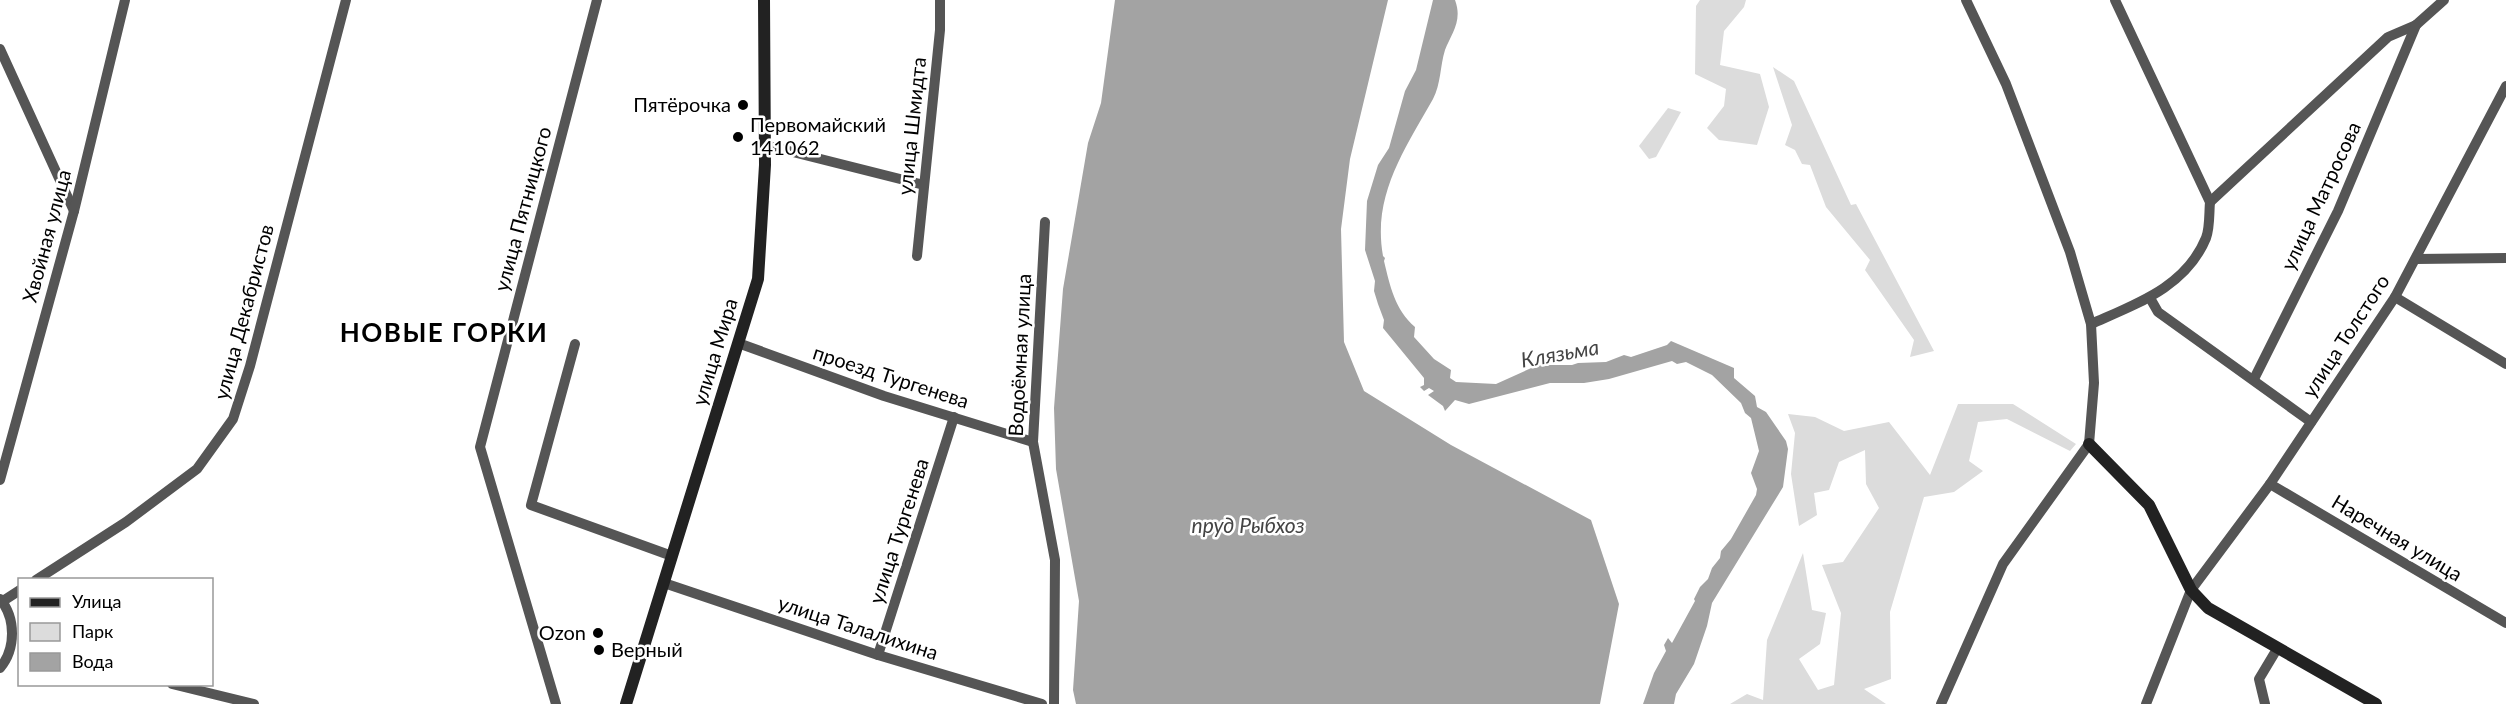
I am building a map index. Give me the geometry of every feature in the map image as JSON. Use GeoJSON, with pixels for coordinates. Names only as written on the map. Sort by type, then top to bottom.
{"type":"FeatureCollection","features":[{"type":"Feature","properties":{"kind":"street","name":"Хвойная улица"},"geometry":{"type":"LineString","coordinates":[[0,480],[74,211],[125,0]]}},
{"type":"Feature","properties":{"kind":"street","name":"улица Декабристов"},"geometry":{"type":"LineString","coordinates":[[38,578],[126,522],[197,469],[233,419],[250,366],[346,0]]}},
{"type":"Feature","properties":{"kind":"street","name":"улица Пятницкого"},"geometry":{"type":"LineString","coordinates":[[556,703],[480,447],[597,0]]}},
{"type":"Feature","properties":{"kind":"street","name":"улица Мира"},"geometry":{"type":"LineString","coordinates":[[626,704],[758,279],[765,145],[764,0]]}},
{"type":"Feature","properties":{"kind":"street","name":"улица Шмидта"},"geometry":{"type":"LineString","coordinates":[[916,256],[940,30],[940,0]]}},
{"type":"Feature","properties":{"kind":"street"},"geometry":{"type":"LineString","coordinates":[[1941,704],[2002,564],[2089,444],[2094,384],[2091,324],[2070,252],[2010,95],[1966,0]]}},
{"type":"Feature","properties":{"kind":"street"},"geometry":{"type":"LineString","coordinates":[[2091,324],[2150,298],[2189,268],[2207,237],[2210,201],[2115,0]]}},
{"type":"Feature","properties":{"kind":"street"},"geometry":{"type":"LineString","coordinates":[[2210,201],[2388,37],[2416,25],[2444,0]]}},
{"type":"Feature","properties":{"kind":"street","name":"улица Матросова"},"geometry":{"type":"LineString","coordinates":[[2254,379],[2338,211],[2416,25]]}},
{"type":"Feature","properties":{"kind":"street"},"geometry":{"type":"LineString","coordinates":[[0,49],[74,211]]}},
{"type":"Feature","properties":{"kind":"street","name":"улица Толстого"},"geometry":{"type":"LineString","coordinates":[[2146,704],[2191,590],[2270,484],[2395,297],[2506,86]]}},
{"type":"Feature","properties":{"kind":"street"},"geometry":{"type":"LineString","coordinates":[[765,145],[924,185]]}},
{"type":"Feature","properties":{"kind":"street","name":"Водоёмная улица"},"geometry":{"type":"LineString","coordinates":[[1045,222],[1033,442],[1055,560],[1054,704]]}},
{"type":"Feature","properties":{"kind":"street"},"geometry":{"type":"LineString","coordinates":[[2416,259],[2506,258]]}},
{"type":"Feature","properties":{"kind":"street"},"geometry":{"type":"LineString","coordinates":[[2395,297],[2506,364]]}},
{"type":"Feature","properties":{"kind":"street"},"geometry":{"type":"LineString","coordinates":[[2150,298],[2158,312],[2311,422]]}},
{"type":"Feature","properties":{"kind":"street"},"geometry":{"type":"LineString","coordinates":[[575,344],[531,505],[672,556]]}},
{"type":"Feature","properties":{"kind":"street","name":"проезд Тургенева"},"geometry":{"type":"LineString","coordinates":[[738,344],[884,396],[1033,442]]}},
{"type":"Feature","properties":{"kind":"street","name":"улица Тургенева"},"geometry":{"type":"LineString","coordinates":[[878,655],[954,417]]}},
{"type":"Feature","properties":{"kind":"street"},"geometry":{"type":"LineString","coordinates":[[2089,444],[2148,505],[2191,590],[2208,608],[2376,704]]}},
{"type":"Feature","properties":{"kind":"street","name":"Наречная улица"},"geometry":{"type":"LineString","coordinates":[[2270,484],[2506,623]]}},
{"type":"Feature","properties":{"kind":"street","name":"улица Талалихина"},"geometry":{"type":"LineString","coordinates":[[664,583],[878,655],[1042,704]]}},
{"type":"Feature","properties":{"kind":"street"},"geometry":{"type":"LineString","coordinates":[[0,668],[15,647],[9,613],[1,600],[18,591]]}},
{"type":"Feature","properties":{"kind":"street"},"geometry":{"type":"LineString","coordinates":[[2265,704],[2259,679],[2277,649]]}},
{"type":"Feature","properties":{"kind":"street"},"geometry":{"type":"LineString","coordinates":[[180,686],[254,704]]}},
{"type":"Feature","properties":{"kind":"green space"},"geometry":{"type":"Polygon","coordinates":[[[1700,0],[1746,0],[1744,7],[1724,31],[1720,65],[1760,74],[1769,107],[1757,145],[1719,140],[1707,128],[1724,106],[1726,89],[1695,74],[1696,6],[1700,0]]]}},
{"type":"Feature","properties":{"kind":"green space"},"geometry":{"type":"Polygon","coordinates":[[[1773,67],[1794,81],[1851,205],[1856,204],[1934,351],[1910,357],[1914,340],[1865,270],[1870,260],[1826,207],[1810,165],[1802,164],[1795,150],[1785,145],[1792,125],[1773,67]]]}},
{"type":"Feature","properties":{"kind":"green space"},"geometry":{"type":"Polygon","coordinates":[[[1668,108],[1681,112],[1656,157],[1649,159],[1639,146],[1668,108]]]}},
{"type":"Feature","properties":{"kind":"green space"},"geometry":{"type":"Polygon","coordinates":[[[1958,404],[2013,404],[2076,444],[2070,451],[2007,419],[1978,422],[1969,461],[1983,471],[1954,492],[1924,497],[1890,612],[1891,679],[1864,689],[1886,704],[1730,704],[1747,694],[1763,700],[1767,640],[1803,553],[1812,610],[1826,613],[1820,644],[1799,659],[1818,690],[1834,685],[1841,613],[1822,565],[1843,562],[1879,508],[1866,484],[1865,450],[1839,462],[1829,490],[1814,493],[1817,515],[1799,526],[1791,474],[1795,433],[1788,414],[1815,417],[1844,431],[1889,422],[1930,475],[1958,404]]]}},
{"type":"Feature","properties":{"kind":"water","name":"пруд Рыбхоз"},"geometry":{"type":"Polygon","coordinates":[[[1115,0],[1388,0],[1350,159],[1341,229],[1344,342],[1364,391],[1451,445],[1591,520],[1619,604],[1600,704],[1076,704],[1073,690],[1079,601],[1056,469],[1054,408],[1063,289],[1088,143],[1101,103],[1115,0]]]}},
{"type":"Feature","properties":{"kind":"water"},"geometry":{"type":"Polygon","coordinates":[[[1433,0],[1455,0],[1457,21],[1445,50],[1436,93],[1393,173],[1382,213],[1381,234],[1384,261],[1398,305],[1415,327],[1414,337],[1434,359],[1451,370],[1450,378],[1456,382],[1496,384],[1538,365],[1606,362],[1624,355],[1631,357],[1667,345],[1671,341],[1734,368],[1734,378],[1755,396],[1757,407],[1766,412],[1786,441],[1788,449],[1783,487],[1712,603],[1694,664],[1676,694],[1674,704],[1643,704],[1654,673],[1666,651],[1664,645],[1668,638],[1672,643],[1700,587],[1708,579],[1712,568],[1720,558],[1721,551],[1731,539],[1756,495],[1757,489],[1751,473],[1759,451],[1751,418],[1745,413],[1741,403],[1712,375],[1686,362],[1677,364],[1672,361],[1609,379],[1584,383],[1550,383],[1469,404],[1455,400],[1445,411],[1443,406],[1428,395],[1434,391],[1429,388],[1424,391],[1420,387],[1424,385],[1424,378],[1383,328],[1384,320],[1374,291],[1375,281],[1365,250],[1367,201],[1378,165],[1389,148],[1405,91],[1416,70],[1433,0]]]}},
{"type":"Feature","properties":{"kind":"place","name":"Пятёрочка"},"geometry":{"type":"Point","coordinates":[743,105]}},
{"type":"Feature","properties":{"kind":"place","name":"Первомайский 141062"},"geometry":{"type":"Point","coordinates":[738,137]}},
{"type":"Feature","properties":{"kind":"place","name":"Ozon"},"geometry":{"type":"Point","coordinates":[598,633]}},
{"type":"Feature","properties":{"kind":"place","name":"Верный"},"geometry":{"type":"Point","coordinates":[599,650]}},
{"type":"Feature","properties":{"kind":"district","name":"НОВЫЕ ГОРКИ"},"geometry":{"type":"Point","coordinates":[444,333]}},
{"type":"Feature","properties":{"kind":"water label","name":"Клязьма"},"geometry":{"type":"Point","coordinates":[1560,354]}}]}
